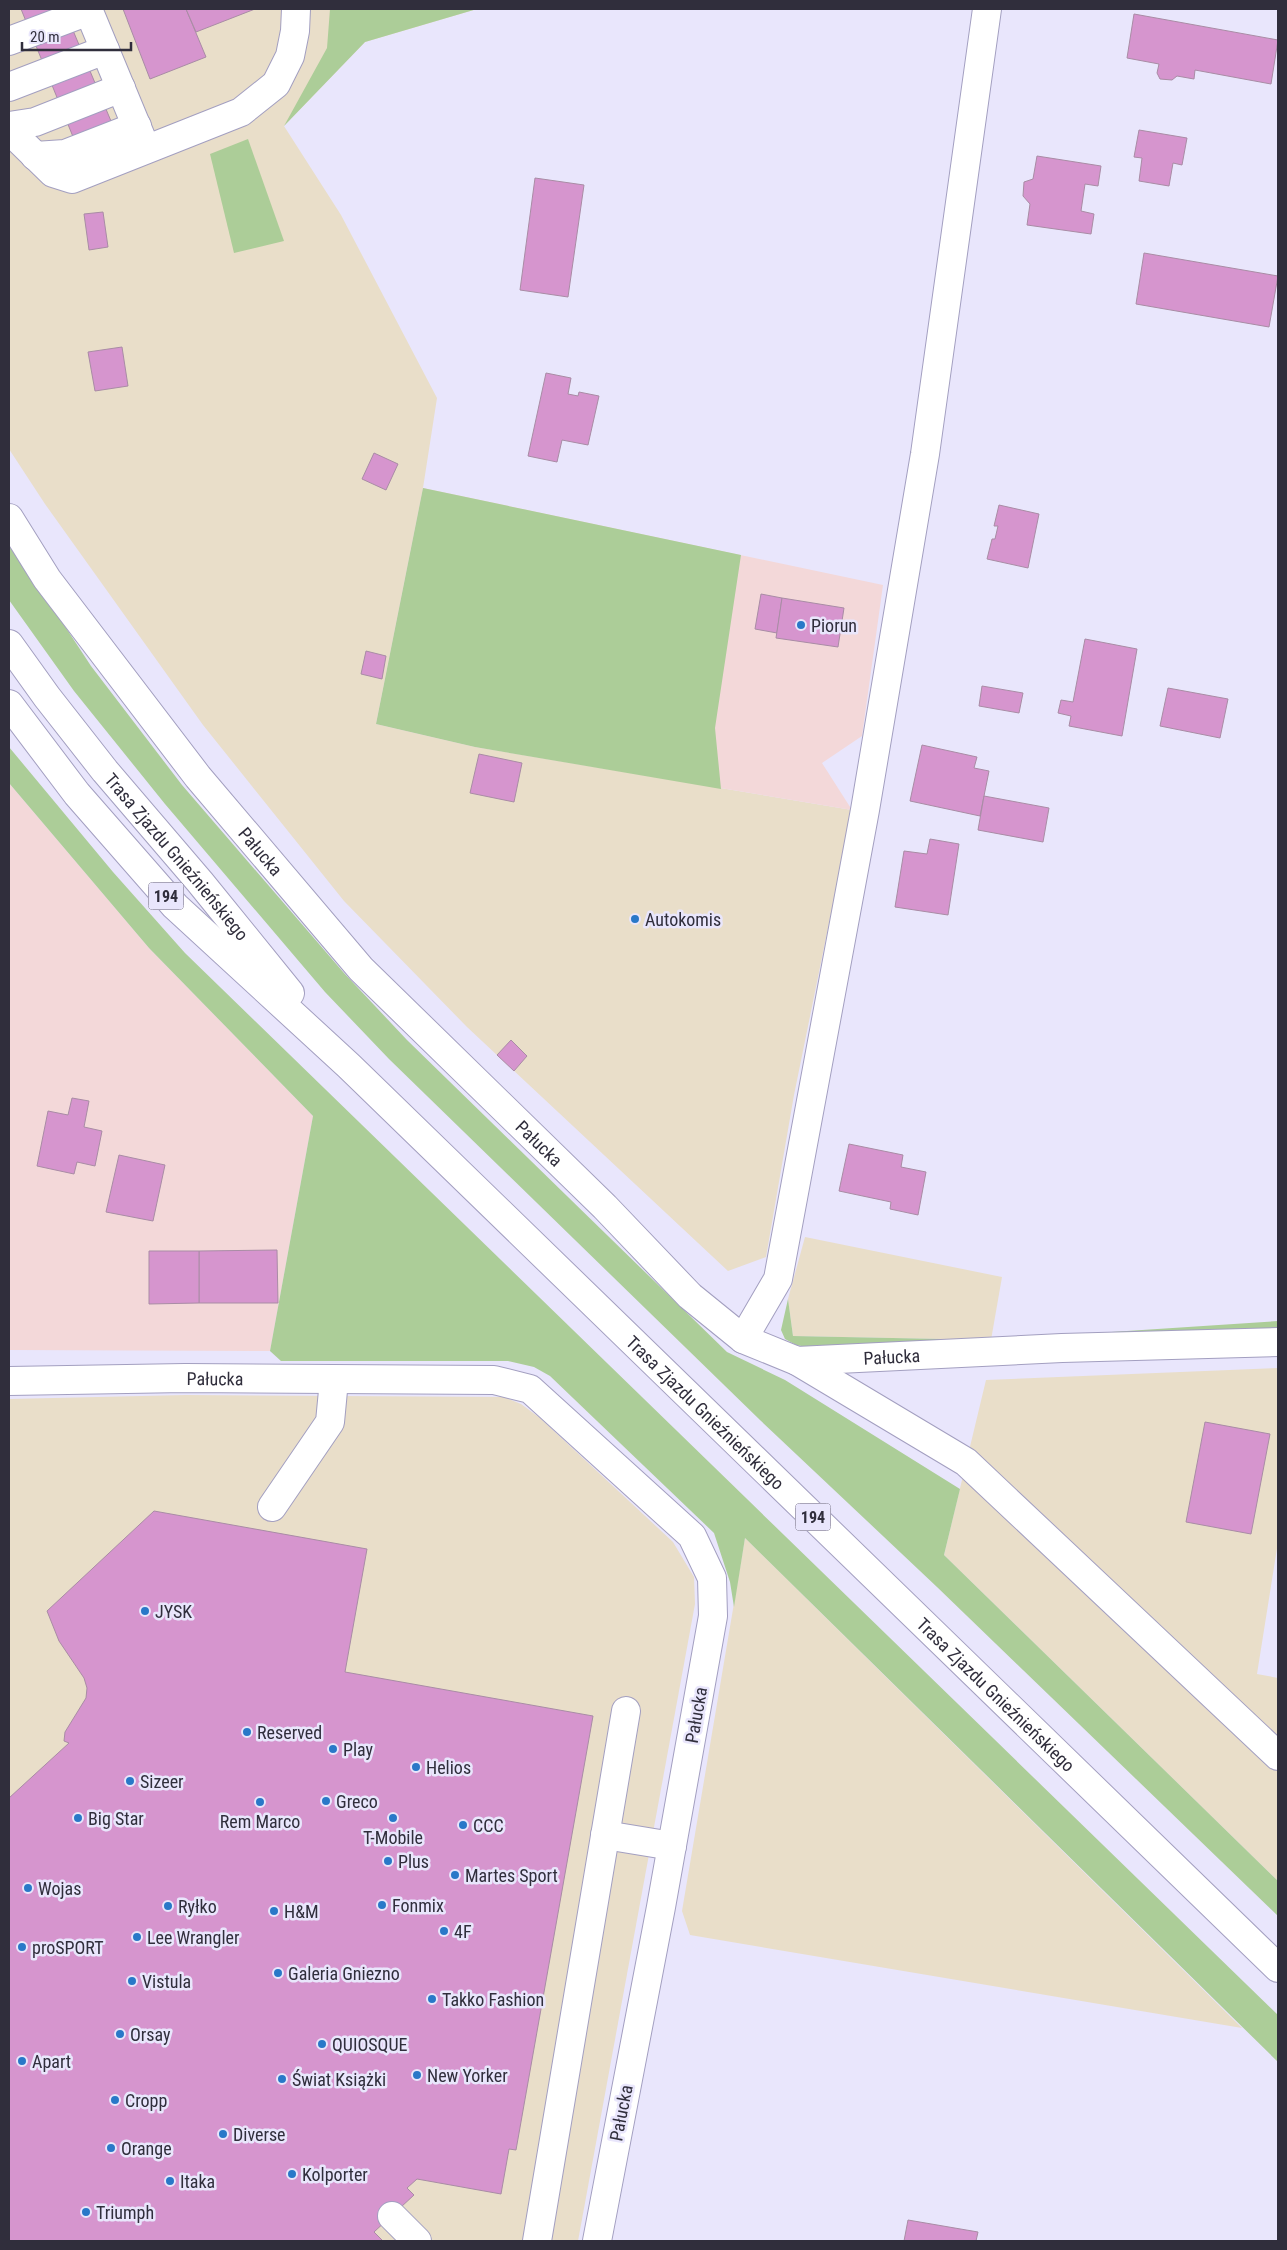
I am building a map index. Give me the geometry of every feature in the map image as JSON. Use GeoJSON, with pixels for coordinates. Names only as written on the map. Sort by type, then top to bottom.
{"type":"FeatureCollection","features":[{"type":"Feature","properties":{"kind":"street"},"geometry":{"type":"LineString","coordinates":[[9,130],[53,173],[72,179],[141,137],[241,112],[276,84],[290,56],[295,30],[296,9]]}},
{"type":"Feature","properties":{"kind":"street"},"geometry":{"type":"LineString","coordinates":[[743,1339],[778,1279],[863,820],[925,454],[987,9]]}},
{"type":"Feature","properties":{"kind":"street"},"geometry":{"type":"LineString","coordinates":[[9,41],[88,10],[141,137]]}},
{"type":"Feature","properties":{"kind":"street"},"geometry":{"type":"LineString","coordinates":[[9,87],[105,50]]}},
{"type":"Feature","properties":{"kind":"street"},"geometry":{"type":"LineString","coordinates":[[9,126],[35,122],[121,88]]}},
{"type":"Feature","properties":{"kind":"street","name":"Pałucka"},"geometry":{"type":"LineString","coordinates":[[9,518],[47,578],[198,777],[362,969],[605,1207],[690,1296],[743,1339],[797,1362],[1062,1348],[1278,1342]]}},
{"type":"Feature","properties":{"kind":"street","name":"Trasa Zjazdu Gnieźnieńskiego"},"geometry":{"type":"LineString","coordinates":[[9,644],[47,697],[105,771],[200,882],[349,1066]]}},
{"type":"Feature","properties":{"kind":"street","name":"Trasa Zjazdu Gnieźnieńskiego"},"geometry":{"type":"LineString","coordinates":[[9,704],[77,794],[175,906],[349,1066],[1278,1968]]}},
{"type":"Feature","properties":{"kind":"street"},"geometry":{"type":"LineString","coordinates":[[797,1362],[966,1462],[1278,1756]]}},
{"type":"Feature","properties":{"kind":"street","name":"Pałucka"},"geometry":{"type":"LineString","coordinates":[[9,1381],[185,1378],[494,1380],[530,1389],[692,1536],[712,1578],[713,1616],[672,1846],[596,2241]]}},
{"type":"Feature","properties":{"kind":"street"},"geometry":{"type":"LineString","coordinates":[[272,1507],[330,1422],[334,1380]]}},
{"type":"Feature","properties":{"kind":"street"},"geometry":{"type":"LineString","coordinates":[[537,2241],[626,1711]]}},
{"type":"Feature","properties":{"kind":"street"},"geometry":{"type":"LineString","coordinates":[[605,1835],[672,1846]]}},
{"type":"Feature","properties":{"kind":"street"},"geometry":{"type":"LineString","coordinates":[[392,2216],[418,2241]]}},
{"type":"Feature","properties":{"kind":"shaded area"},"geometry":{"type":"Polygon","coordinates":[[[9,9],[477,9],[365,42],[284,126],[341,215],[437,398],[423,488],[376,724],[475,747],[852,810],[794,1095],[766,1257],[728,1271],[467,1027],[344,901],[203,725],[45,504],[9,449],[9,9]]]}},
{"type":"Feature","properties":{"kind":"shaded area"},"geometry":{"type":"Polygon","coordinates":[[[423,488],[883,585],[862,736],[822,763],[852,810],[475,747],[376,724],[423,488]]]}},
{"type":"Feature","properties":{"kind":"shaded area"},"geometry":{"type":"Polygon","coordinates":[[[9,783],[149,948],[313,1116],[270,1351],[9,1350],[9,783]]]}},
{"type":"Feature","properties":{"kind":"shaded area"},"geometry":{"type":"Polygon","coordinates":[[[805,1237],[1002,1277],[991,1340],[793,1336],[788,1299],[805,1237]]]}},
{"type":"Feature","properties":{"kind":"shaded area"},"geometry":{"type":"Polygon","coordinates":[[[1278,1368],[1278,1542],[1257,1674],[1278,1678],[1278,1881],[944,1555],[986,1380],[1278,1368]]]}},
{"type":"Feature","properties":{"kind":"shaded area","name":"Galeria Gniezno"},"geometry":{"type":"Polygon","coordinates":[[[186,1395],[504,1397],[521,1404],[540,1418],[673,1542],[694,1577],[695,1604],[578,2241],[9,2241],[9,1399],[186,1395]]]}},
{"type":"Feature","properties":{"kind":"shaded area"},"geometry":{"type":"Polygon","coordinates":[[[745,1538],[1242,2028],[690,1935],[682,1911],[745,1538]]]}},
{"type":"Feature","properties":{"kind":"green space"},"geometry":{"type":"Polygon","coordinates":[[[330,9],[477,9],[365,42],[284,126],[327,48],[330,9]]]}},
{"type":"Feature","properties":{"kind":"green space"},"geometry":{"type":"Polygon","coordinates":[[[248,139],[284,241],[234,253],[210,154],[248,139]]]}},
{"type":"Feature","properties":{"kind":"green space"},"geometry":{"type":"Polygon","coordinates":[[[423,488],[741,555],[715,728],[721,789],[475,747],[376,724],[423,488]]]}},
{"type":"Feature","properties":{"kind":"green space"},"geometry":{"type":"Polygon","coordinates":[[[9,541],[91,666],[182,785],[344,973],[407,1040],[727,1352],[785,1380],[960,1489],[944,1555],[1278,1881],[1278,1916],[937,1587],[760,1420],[389,1059],[325,992],[165,804],[74,691],[9,600],[9,541]]]}},
{"type":"Feature","properties":{"kind":"green space"},"geometry":{"type":"Polygon","coordinates":[[[9,747],[113,872],[185,953],[1278,2015],[1278,2062],[745,1538],[734,1607],[730,1582],[714,1533],[550,1376],[534,1367],[508,1361],[281,1361],[270,1351],[313,1116],[149,948],[9,783],[9,747]]]}},
{"type":"Feature","properties":{"kind":"green space"},"geometry":{"type":"Polygon","coordinates":[[[788,1299],[793,1336],[991,1340],[1278,1321],[1278,1330],[812,1348],[796,1345],[785,1339],[781,1330],[788,1299]]]}},
{"type":"Feature","properties":{"kind":"building"},"geometry":{"type":"Polygon","coordinates":[[[21,9],[64,9],[116,133],[78,149],[21,9]]]}},
{"type":"Feature","properties":{"kind":"building"},"geometry":{"type":"Polygon","coordinates":[[[123,9],[186,9],[206,57],[150,79],[123,9]]]}},
{"type":"Feature","properties":{"kind":"building"},"geometry":{"type":"Polygon","coordinates":[[[186,9],[255,9],[196,32],[186,9]]]}},
{"type":"Feature","properties":{"kind":"building"},"geometry":{"type":"Polygon","coordinates":[[[1134,14],[1278,40],[1271,84],[1195,70],[1194,79],[1177,76],[1172,80],[1160,79],[1157,73],[1159,64],[1127,58],[1134,14]]]}},
{"type":"Feature","properties":{"kind":"building"},"geometry":{"type":"Polygon","coordinates":[[[1139,130],[1187,138],[1182,165],[1173,163],[1169,186],[1139,181],[1142,158],[1134,157],[1139,130]]]}},
{"type":"Feature","properties":{"kind":"building"},"geometry":{"type":"Polygon","coordinates":[[[1037,156],[1101,166],[1098,186],[1085,184],[1081,211],[1094,214],[1091,234],[1027,225],[1030,204],[1023,196],[1024,182],[1033,179],[1037,156]]]}},
{"type":"Feature","properties":{"kind":"building"},"geometry":{"type":"Polygon","coordinates":[[[535,178],[584,185],[568,297],[520,290],[535,178]]]}},
{"type":"Feature","properties":{"kind":"building"},"geometry":{"type":"Polygon","coordinates":[[[103,212],[108,247],[89,250],[84,214],[103,212]]]}},
{"type":"Feature","properties":{"kind":"building"},"geometry":{"type":"Polygon","coordinates":[[[1144,253],[1278,276],[1269,327],[1136,304],[1144,253]]]}},
{"type":"Feature","properties":{"kind":"building"},"geometry":{"type":"Polygon","coordinates":[[[122,347],[128,386],[95,391],[88,352],[122,347]]]}},
{"type":"Feature","properties":{"kind":"building"},"geometry":{"type":"Polygon","coordinates":[[[546,373],[571,378],[568,394],[578,396],[579,392],[599,396],[588,445],[562,440],[557,462],[528,456],[546,373]]]}},
{"type":"Feature","properties":{"kind":"building"},"geometry":{"type":"Polygon","coordinates":[[[374,453],[398,464],[386,490],[362,479],[374,453]]]}},
{"type":"Feature","properties":{"kind":"building"},"geometry":{"type":"Polygon","coordinates":[[[999,505],[1039,514],[1028,568],[987,559],[992,539],[995,539],[998,526],[994,526],[999,505]]]}},
{"type":"Feature","properties":{"kind":"building"},"geometry":{"type":"Polygon","coordinates":[[[761,594],[782,598],[777,633],[755,629],[761,594]]]}},
{"type":"Feature","properties":{"kind":"building"},"geometry":{"type":"Polygon","coordinates":[[[782,598],[844,608],[838,647],[776,638],[782,598]]]}},
{"type":"Feature","properties":{"kind":"building"},"geometry":{"type":"Polygon","coordinates":[[[1085,639],[1137,649],[1122,736],[1069,726],[1071,716],[1058,713],[1061,700],[1073,702],[1085,639]]]}},
{"type":"Feature","properties":{"kind":"building"},"geometry":{"type":"Polygon","coordinates":[[[366,651],[386,656],[382,679],[361,674],[366,651]]]}},
{"type":"Feature","properties":{"kind":"building"},"geometry":{"type":"Polygon","coordinates":[[[982,686],[1023,693],[1019,713],[979,706],[982,686]]]}},
{"type":"Feature","properties":{"kind":"building"},"geometry":{"type":"Polygon","coordinates":[[[1168,688],[1228,699],[1220,738],[1160,726],[1168,688]]]}},
{"type":"Feature","properties":{"kind":"building"},"geometry":{"type":"Polygon","coordinates":[[[922,745],[977,757],[974,768],[989,771],[980,816],[910,801],[922,745]]]}},
{"type":"Feature","properties":{"kind":"building"},"geometry":{"type":"Polygon","coordinates":[[[479,754],[522,763],[514,802],[470,793],[479,754]]]}},
{"type":"Feature","properties":{"kind":"building"},"geometry":{"type":"Polygon","coordinates":[[[984,796],[1049,808],[1043,842],[978,830],[984,796]]]}},
{"type":"Feature","properties":{"kind":"building"},"geometry":{"type":"Polygon","coordinates":[[[930,839],[959,844],[948,915],[895,907],[904,851],[927,854],[930,839]]]}},
{"type":"Feature","properties":{"kind":"building"},"geometry":{"type":"Polygon","coordinates":[[[511,1040],[527,1056],[514,1071],[497,1055],[511,1040]]]}},
{"type":"Feature","properties":{"kind":"building"},"geometry":{"type":"Polygon","coordinates":[[[72,1098],[89,1101],[84,1127],[102,1131],[95,1166],[77,1162],[74,1174],[37,1166],[48,1111],[68,1115],[72,1098]]]}},
{"type":"Feature","properties":{"kind":"building"},"geometry":{"type":"Polygon","coordinates":[[[849,1144],[903,1155],[901,1167],[926,1172],[918,1215],[890,1209],[891,1202],[839,1191],[849,1144]]]}},
{"type":"Feature","properties":{"kind":"building"},"geometry":{"type":"Polygon","coordinates":[[[119,1155],[165,1165],[153,1221],[106,1212],[119,1155]]]}},
{"type":"Feature","properties":{"kind":"building"},"geometry":{"type":"Polygon","coordinates":[[[277,1250],[278,1303],[199,1303],[199,1251],[277,1250]]]}},
{"type":"Feature","properties":{"kind":"building"},"geometry":{"type":"Polygon","coordinates":[[[149,1251],[199,1251],[199,1303],[149,1304],[149,1251]]]}},
{"type":"Feature","properties":{"kind":"building"},"geometry":{"type":"Polygon","coordinates":[[[1205,1422],[1270,1434],[1251,1534],[1186,1522],[1205,1422]]]}},
{"type":"Feature","properties":{"kind":"building","name":"Galeria Gniezno"},"geometry":{"type":"Polygon","coordinates":[[[154,1511],[367,1549],[345,1672],[593,1716],[516,2150],[509,2149],[501,2194],[417,2179],[407,2188],[414,2195],[374,2232],[383,2241],[9,2241],[9,1798],[69,1743],[64,1741],[65,1732],[86,1698],[87,1688],[84,1678],[59,1641],[47,1611],[154,1511]]]}},
{"type":"Feature","properties":{"kind":"building"},"geometry":{"type":"Polygon","coordinates":[[[908,2220],[978,2232],[976,2241],[904,2241],[908,2220]]]}},
{"type":"Feature","properties":{"kind":"place","name":"Piorun"},"geometry":{"type":"Point","coordinates":[801,625]}},
{"type":"Feature","properties":{"kind":"place","name":"Autokomis"},"geometry":{"type":"Point","coordinates":[635,919]}},
{"type":"Feature","properties":{"kind":"place","name":"JYSK"},"geometry":{"type":"Point","coordinates":[145,1611]}},
{"type":"Feature","properties":{"kind":"place","name":"Reserved"},"geometry":{"type":"Point","coordinates":[247,1732]}},
{"type":"Feature","properties":{"kind":"place","name":"Play"},"geometry":{"type":"Point","coordinates":[333,1749]}},
{"type":"Feature","properties":{"kind":"place","name":"Helios"},"geometry":{"type":"Point","coordinates":[416,1767]}},
{"type":"Feature","properties":{"kind":"place","name":"Sizeer"},"geometry":{"type":"Point","coordinates":[130,1781]}},
{"type":"Feature","properties":{"kind":"place","name":"Greco"},"geometry":{"type":"Point","coordinates":[326,1801]}},
{"type":"Feature","properties":{"kind":"place","name":"Rem Marco"},"geometry":{"type":"Point","coordinates":[260,1802]}},
{"type":"Feature","properties":{"kind":"place","name":"Big Star"},"geometry":{"type":"Point","coordinates":[78,1818]}},
{"type":"Feature","properties":{"kind":"place","name":"T-Mobile"},"geometry":{"type":"Point","coordinates":[393,1818]}},
{"type":"Feature","properties":{"kind":"place","name":"CCC"},"geometry":{"type":"Point","coordinates":[463,1825]}},
{"type":"Feature","properties":{"kind":"place","name":"Plus"},"geometry":{"type":"Point","coordinates":[388,1861]}},
{"type":"Feature","properties":{"kind":"place","name":"Martes Sport"},"geometry":{"type":"Point","coordinates":[455,1875]}},
{"type":"Feature","properties":{"kind":"place","name":"Wojas"},"geometry":{"type":"Point","coordinates":[28,1888]}},
{"type":"Feature","properties":{"kind":"place","name":"Fonmix"},"geometry":{"type":"Point","coordinates":[382,1905]}},
{"type":"Feature","properties":{"kind":"place","name":"Ryłko"},"geometry":{"type":"Point","coordinates":[168,1906]}},
{"type":"Feature","properties":{"kind":"place","name":"H&M"},"geometry":{"type":"Point","coordinates":[274,1911]}},
{"type":"Feature","properties":{"kind":"place","name":"4F"},"geometry":{"type":"Point","coordinates":[444,1931]}},
{"type":"Feature","properties":{"kind":"place","name":"Lee Wrangler"},"geometry":{"type":"Point","coordinates":[137,1937]}},
{"type":"Feature","properties":{"kind":"place","name":"proSPORT"},"geometry":{"type":"Point","coordinates":[22,1947]}},
{"type":"Feature","properties":{"kind":"place","name":"Galeria Gniezno"},"geometry":{"type":"Point","coordinates":[278,1973]}},
{"type":"Feature","properties":{"kind":"place","name":"Vistula"},"geometry":{"type":"Point","coordinates":[132,1981]}},
{"type":"Feature","properties":{"kind":"place","name":"Takko Fashion"},"geometry":{"type":"Point","coordinates":[432,1999]}},
{"type":"Feature","properties":{"kind":"place","name":"Orsay"},"geometry":{"type":"Point","coordinates":[120,2034]}},
{"type":"Feature","properties":{"kind":"place","name":"QUIOSQUE"},"geometry":{"type":"Point","coordinates":[322,2044]}},
{"type":"Feature","properties":{"kind":"place","name":"Apart"},"geometry":{"type":"Point","coordinates":[22,2061]}},
{"type":"Feature","properties":{"kind":"place","name":"New Yorker"},"geometry":{"type":"Point","coordinates":[417,2075]}},
{"type":"Feature","properties":{"kind":"place","name":"Świat Książki"},"geometry":{"type":"Point","coordinates":[282,2079]}},
{"type":"Feature","properties":{"kind":"place","name":"Cropp"},"geometry":{"type":"Point","coordinates":[115,2100]}},
{"type":"Feature","properties":{"kind":"place","name":"Diverse"},"geometry":{"type":"Point","coordinates":[223,2134]}},
{"type":"Feature","properties":{"kind":"place","name":"Orange"},"geometry":{"type":"Point","coordinates":[111,2148]}},
{"type":"Feature","properties":{"kind":"place","name":"Kolporter"},"geometry":{"type":"Point","coordinates":[292,2174]}},
{"type":"Feature","properties":{"kind":"place","name":"Itaka"},"geometry":{"type":"Point","coordinates":[170,2181]}},
{"type":"Feature","properties":{"kind":"place","name":"Triumph"},"geometry":{"type":"Point","coordinates":[86,2212]}}]}
